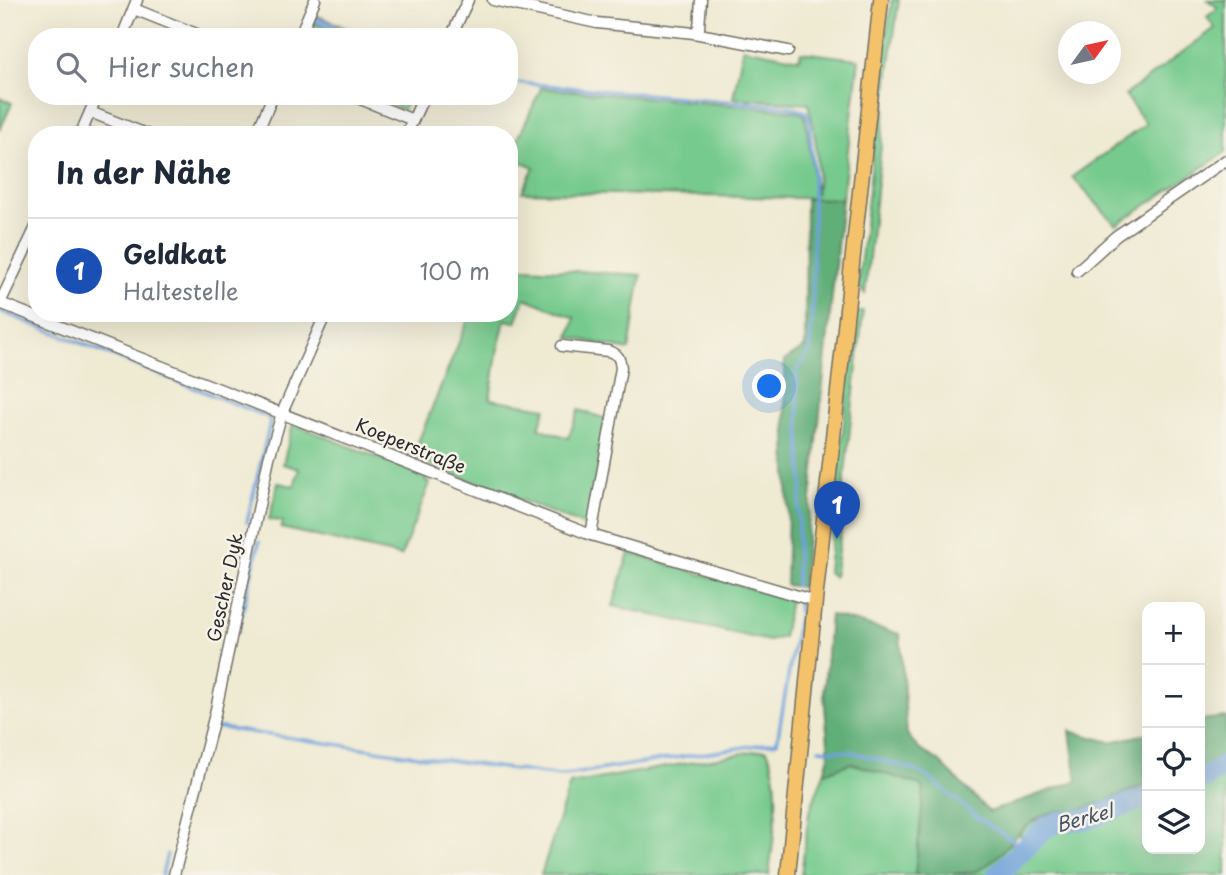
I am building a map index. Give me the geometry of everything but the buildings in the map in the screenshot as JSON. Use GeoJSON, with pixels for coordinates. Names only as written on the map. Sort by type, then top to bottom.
{"type":"FeatureCollection","features":[{"type":"Feature","properties":{"kind":"main road"},"geometry":{"type":"LineString","coordinates":[[788,875],[815,601],[881,0]]}},
{"type":"Feature","properties":{"kind":"street"},"geometry":{"type":"LineString","coordinates":[[303,28],[315,0]]}},
{"type":"Feature","properties":{"kind":"street"},"geometry":{"type":"LineString","coordinates":[[456,28],[468,0]]}},
{"type":"Feature","properties":{"kind":"street"},"geometry":{"type":"LineString","coordinates":[[493,0],[597,23],[694,33],[788,51]]}},
{"type":"Feature","properties":{"kind":"street"},"geometry":{"type":"LineString","coordinates":[[694,33],[699,27],[701,0]]}},
{"type":"Feature","properties":{"kind":"street"},"geometry":{"type":"LineString","coordinates":[[126,28],[135,4],[185,28]]}},
{"type":"Feature","properties":{"kind":"street"},"geometry":{"type":"LineString","coordinates":[[84,126],[93,105]]}},
{"type":"Feature","properties":{"kind":"street"},"geometry":{"type":"LineString","coordinates":[[260,126],[269,105]]}},
{"type":"Feature","properties":{"kind":"street"},"geometry":{"type":"LineString","coordinates":[[376,105],[413,120]]}},
{"type":"Feature","properties":{"kind":"street"},"geometry":{"type":"LineString","coordinates":[[410,126],[420,105]]}},
{"type":"Feature","properties":{"kind":"street"},"geometry":{"type":"LineString","coordinates":[[90,113],[125,126]]}},
{"type":"Feature","properties":{"kind":"street"},"geometry":{"type":"LineString","coordinates":[[1077,271],[1116,236],[1226,160]]}},
{"type":"Feature","properties":{"kind":"street"},"geometry":{"type":"LineString","coordinates":[[0,303],[28,244]]}},
{"type":"Feature","properties":{"kind":"street","name":"Koeperstraße"},"geometry":{"type":"LineString","coordinates":[[0,303],[28,314]]}},
{"type":"Feature","properties":{"kind":"street","name":"Koeperstraße"},"geometry":{"type":"LineString","coordinates":[[49,322],[591,535],[815,601]]}},
{"type":"Feature","properties":{"kind":"street","name":"Gescher Dyk"},"geometry":{"type":"LineString","coordinates":[[174,875],[215,714],[269,458],[282,413],[322,322]]}},
{"type":"Feature","properties":{"kind":"street"},"geometry":{"type":"LineString","coordinates":[[562,346],[608,351],[620,360],[591,535]]}},
{"type":"Feature","properties":{"kind":"green space"},"geometry":{"type":"Polygon","coordinates":[[[892,0],[899,0],[865,294],[858,287],[892,0]]]}},
{"type":"Feature","properties":{"kind":"green space"},"geometry":{"type":"Polygon","coordinates":[[[1208,0],[1226,0],[1226,152],[1116,225],[1072,177],[1146,124],[1125,95],[1215,28],[1207,17],[1218,8],[1208,0]]]}},
{"type":"Feature","properties":{"kind":"green space"},"geometry":{"type":"Polygon","coordinates":[[[312,22],[326,28],[310,28],[312,22]]]}},
{"type":"Feature","properties":{"kind":"green space"},"geometry":{"type":"Polygon","coordinates":[[[743,48],[799,59],[801,52],[859,59],[842,199],[522,192],[534,167],[518,160],[518,139],[541,88],[796,111],[805,115],[816,194],[817,149],[808,104],[733,98],[743,48]]]}},
{"type":"Feature","properties":{"kind":"green space"},"geometry":{"type":"Polygon","coordinates":[[[0,98],[12,103],[0,130],[0,98]]]}},
{"type":"Feature","properties":{"kind":"green space"},"geometry":{"type":"Polygon","coordinates":[[[391,105],[405,105],[403,110],[391,105]]]}},
{"type":"Feature","properties":{"kind":"green space"},"geometry":{"type":"Polygon","coordinates":[[[806,199],[842,199],[802,587],[786,585],[788,509],[784,361],[805,347],[806,199]]]}},
{"type":"Feature","properties":{"kind":"green space"},"geometry":{"type":"Polygon","coordinates":[[[518,268],[641,275],[629,350],[569,337],[575,318],[525,298],[518,317],[518,268]]]}},
{"type":"Feature","properties":{"kind":"green space"},"geometry":{"type":"Polygon","coordinates":[[[863,311],[844,482],[844,510],[834,577],[828,572],[856,313],[863,311]]]}},
{"type":"Feature","properties":{"kind":"green space"},"geometry":{"type":"Polygon","coordinates":[[[467,322],[505,322],[490,399],[546,408],[539,428],[568,438],[579,410],[609,420],[588,527],[412,457],[467,322]]]}},
{"type":"Feature","properties":{"kind":"green space"},"geometry":{"type":"Polygon","coordinates":[[[293,424],[427,477],[425,481],[430,483],[401,556],[281,528],[283,522],[269,519],[278,483],[294,486],[299,469],[283,464],[293,424]]]}},
{"type":"Feature","properties":{"kind":"green space"},"geometry":{"type":"Polygon","coordinates":[[[629,553],[790,600],[783,637],[769,641],[613,606],[629,553]]]}},
{"type":"Feature","properties":{"kind":"green space"},"geometry":{"type":"Polygon","coordinates":[[[830,615],[900,634],[907,734],[919,749],[939,761],[989,812],[1077,781],[1070,731],[1110,742],[1142,735],[1142,786],[1095,805],[1039,817],[1021,831],[989,864],[979,870],[956,874],[915,875],[924,789],[920,785],[851,763],[824,773],[829,756],[824,693],[830,615]]]}},
{"type":"Feature","properties":{"kind":"green space"},"geometry":{"type":"Polygon","coordinates":[[[1226,717],[1226,753],[1205,767],[1205,728],[1205,719],[1226,717]]]}},
{"type":"Feature","properties":{"kind":"green space"},"geometry":{"type":"Polygon","coordinates":[[[767,750],[775,779],[776,812],[769,875],[541,875],[570,784],[767,750]]]}},
{"type":"Feature","properties":{"kind":"green space"},"geometry":{"type":"Polygon","coordinates":[[[1226,753],[1226,759],[1205,774],[1205,767],[1226,753]]]}},
{"type":"Feature","properties":{"kind":"green space"},"geometry":{"type":"Polygon","coordinates":[[[850,763],[920,784],[924,789],[915,875],[801,875],[809,813],[824,773],[850,763]]]}},
{"type":"Feature","properties":{"kind":"green space"},"geometry":{"type":"Polygon","coordinates":[[[1226,770],[1226,875],[1011,875],[1019,856],[1047,831],[1089,823],[1142,804],[1142,854],[1205,854],[1205,784],[1226,770]]]}},
{"type":"Feature","properties":{"kind":"green space"},"geometry":{"type":"Polygon","coordinates":[[[1142,786],[1142,794],[1087,815],[1043,824],[1026,839],[1018,834],[1038,819],[1094,806],[1142,786]]]}},
{"type":"Feature","properties":{"kind":"green space"},"geometry":{"type":"Polygon","coordinates":[[[1010,843],[1015,845],[1005,861],[988,875],[953,875],[977,871],[1010,843]]]}},
{"type":"Feature","properties":{"kind":"water"},"geometry":{"type":"Polygon","coordinates":[[[315,15],[338,24],[335,28],[326,28],[312,22],[315,15]]]}},
{"type":"Feature","properties":{"kind":"waterway"},"geometry":{"type":"LineString","coordinates":[[518,83],[791,107],[806,112],[809,119],[813,168],[813,296],[810,351],[796,371],[803,487],[799,508],[796,586]]}},
{"type":"Feature","properties":{"kind":"waterway"},"geometry":{"type":"LineString","coordinates":[[0,311],[268,417],[270,423],[247,522]]}},
{"type":"Feature","properties":{"kind":"waterway"},"geometry":{"type":"LineString","coordinates":[[238,631],[259,542]]}},
{"type":"Feature","properties":{"kind":"waterway"},"geometry":{"type":"LineString","coordinates":[[214,727],[559,776],[777,742],[799,613],[798,603]]}},
{"type":"Feature","properties":{"kind":"waterway"},"geometry":{"type":"LineString","coordinates":[[819,749],[852,752],[915,770],[930,778],[979,819],[1024,847]]}},
{"type":"Feature","properties":{"kind":"waterway","name":"Berkel"},"geometry":{"type":"LineString","coordinates":[[1205,778],[1226,765]]}},
{"type":"Feature","properties":{"kind":"waterway","name":"Berkel"},"geometry":{"type":"LineString","coordinates":[[997,875],[1046,827],[1058,822],[1088,819],[1142,799]]}},
{"type":"Feature","properties":{"kind":"waterway"},"geometry":{"type":"LineString","coordinates":[[162,875],[167,854]]}},
{"type":"Feature","properties":{"kind":"place","name":"Geldkat"},"geometry":{"type":"Point","coordinates":[837,539]}}]}
